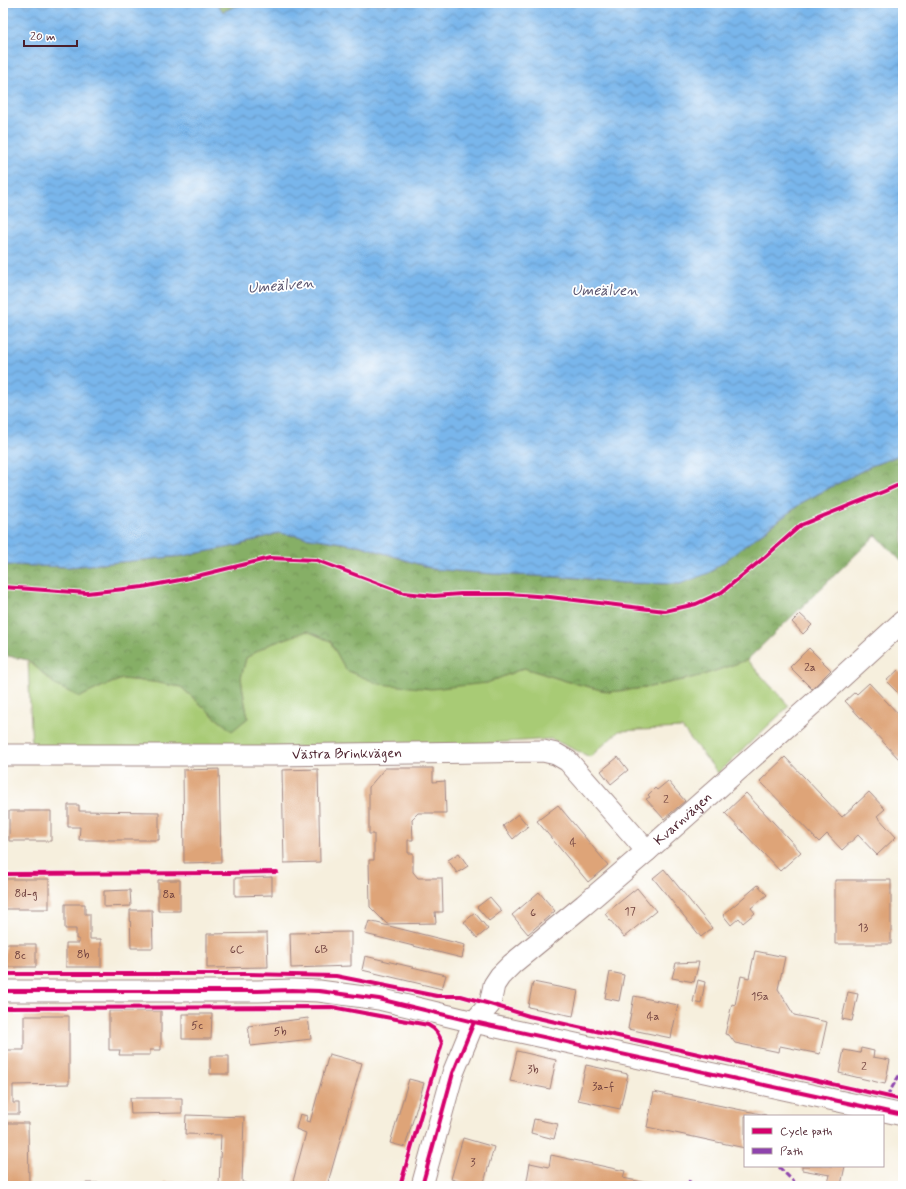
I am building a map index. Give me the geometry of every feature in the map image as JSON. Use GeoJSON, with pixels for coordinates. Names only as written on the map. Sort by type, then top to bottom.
{"type":"FeatureCollection","features":[{"type":"Feature","properties":{"kind":"street","name":"Kvarnvägen"},"geometry":{"type":"LineString","coordinates":[[422,1186],[453,1073],[474,1022],[490,1004],[494,985],[500,976],[512,964],[647,851],[817,700],[903,621]]}},
{"type":"Feature","properties":{"kind":"street","name":"Västra Brinkvägen"},"geometry":{"type":"LineString","coordinates":[[3,755],[273,755],[543,751],[556,754],[568,761],[647,851]]}},
{"type":"Feature","properties":{"kind":"street"},"geometry":{"type":"LineString","coordinates":[[3,991],[292,990],[319,991],[379,999],[474,1022],[903,1115]]}},
{"type":"Feature","properties":{"kind":"green space"},"geometry":{"type":"Polygon","coordinates":[[[217,3],[242,3],[223,12],[217,3]]]}},
{"type":"Feature","properties":{"kind":"green space"},"geometry":{"type":"Polygon","coordinates":[[[903,454],[903,563],[876,535],[747,660],[700,676],[645,688],[609,692],[524,668],[487,683],[431,689],[379,684],[346,670],[330,641],[307,631],[268,645],[246,658],[241,678],[248,718],[232,731],[181,687],[154,682],[122,679],[80,697],[57,686],[28,660],[3,655],[3,565],[69,567],[183,556],[236,546],[278,533],[362,546],[433,569],[493,574],[580,578],[622,583],[680,584],[760,535],[803,502],[871,466],[903,454]]]}},
{"type":"Feature","properties":{"kind":"green space"},"geometry":{"type":"Polygon","coordinates":[[[307,631],[330,641],[346,670],[487,683],[524,668],[609,692],[645,688],[700,676],[747,660],[789,706],[718,773],[682,728],[619,731],[590,757],[552,739],[460,745],[32,751],[28,660],[57,686],[80,697],[122,679],[154,682],[181,687],[217,719],[232,730],[248,718],[241,678],[246,658],[268,645],[307,631]]]}},
{"type":"Feature","properties":{"kind":"water","name":"Umeälven"},"geometry":{"type":"Polygon","coordinates":[[[3,3],[217,3],[223,12],[242,3],[903,3],[903,454],[871,466],[803,502],[709,573],[680,584],[622,583],[580,578],[493,574],[433,569],[362,546],[278,533],[236,546],[183,556],[69,567],[3,565],[3,3]]]}},
{"type":"Feature","properties":{"kind":"building"},"geometry":{"type":"Polygon","coordinates":[[[800,614],[812,625],[803,634],[792,622],[800,614]]]}},
{"type":"Feature","properties":{"kind":"building"},"geometry":{"type":"Polygon","coordinates":[[[809,648],[831,670],[812,689],[790,667],[809,648]]]}},
{"type":"Feature","properties":{"kind":"building"},"geometry":{"type":"Polygon","coordinates":[[[898,670],[903,675],[903,698],[886,681],[898,670]]]}},
{"type":"Feature","properties":{"kind":"building"},"geometry":{"type":"Polygon","coordinates":[[[869,683],[903,719],[903,755],[899,759],[845,701],[855,692],[857,694],[869,683]]]}},
{"type":"Feature","properties":{"kind":"building"},"geometry":{"type":"Polygon","coordinates":[[[618,757],[628,770],[611,784],[601,771],[618,757]]]}},
{"type":"Feature","properties":{"kind":"building"},"geometry":{"type":"Polygon","coordinates":[[[785,757],[842,817],[869,792],[885,809],[877,816],[896,837],[877,855],[858,835],[842,850],[827,834],[819,842],[760,781],[785,757]]]}},
{"type":"Feature","properties":{"kind":"building"},"geometry":{"type":"Polygon","coordinates":[[[385,768],[433,768],[433,782],[445,781],[446,813],[418,813],[412,819],[413,840],[408,840],[408,853],[413,853],[413,872],[418,878],[442,878],[443,912],[435,912],[436,923],[387,924],[370,907],[369,860],[374,860],[374,834],[369,834],[369,787],[385,768]]]}},
{"type":"Feature","properties":{"kind":"building"},"geometry":{"type":"Polygon","coordinates":[[[219,769],[221,862],[184,863],[183,770],[219,769]]]}},
{"type":"Feature","properties":{"kind":"building"},"geometry":{"type":"Polygon","coordinates":[[[318,769],[320,862],[284,863],[282,770],[318,769]]]}},
{"type":"Feature","properties":{"kind":"building"},"geometry":{"type":"Polygon","coordinates":[[[668,781],[685,801],[664,819],[646,799],[650,797],[648,795],[655,788],[657,790],[668,781]]]}},
{"type":"Feature","properties":{"kind":"building"},"geometry":{"type":"Polygon","coordinates":[[[746,793],[801,852],[780,871],[725,813],[746,793]]]}},
{"type":"Feature","properties":{"kind":"building"},"geometry":{"type":"Polygon","coordinates":[[[68,805],[79,805],[79,811],[159,812],[159,840],[79,840],[80,827],[68,827],[68,805]]]}},
{"type":"Feature","properties":{"kind":"building"},"geometry":{"type":"Polygon","coordinates":[[[558,805],[608,865],[588,882],[537,821],[558,805]]]}},
{"type":"Feature","properties":{"kind":"building"},"geometry":{"type":"Polygon","coordinates":[[[9,811],[51,811],[51,841],[9,841],[9,811]]]}},
{"type":"Feature","properties":{"kind":"building"},"geometry":{"type":"Polygon","coordinates":[[[518,814],[528,826],[513,839],[503,826],[518,814]]]}},
{"type":"Feature","properties":{"kind":"building"},"geometry":{"type":"Polygon","coordinates":[[[459,853],[468,866],[457,873],[448,860],[459,853]]]}},
{"type":"Feature","properties":{"kind":"building"},"geometry":{"type":"Polygon","coordinates":[[[664,869],[712,928],[701,937],[653,878],[664,869]]]}},
{"type":"Feature","properties":{"kind":"building"},"geometry":{"type":"Polygon","coordinates":[[[272,877],[272,895],[235,896],[235,878],[272,877]]]}},
{"type":"Feature","properties":{"kind":"building"},"geometry":{"type":"Polygon","coordinates":[[[3,879],[49,879],[49,909],[3,909],[3,879]]]}},
{"type":"Feature","properties":{"kind":"building"},"geometry":{"type":"Polygon","coordinates":[[[158,880],[180,880],[180,911],[158,911],[158,880]]]}},
{"type":"Feature","properties":{"kind":"building"},"geometry":{"type":"Polygon","coordinates":[[[835,880],[891,880],[891,944],[835,944],[835,880]]]}},
{"type":"Feature","properties":{"kind":"building"},"geometry":{"type":"Polygon","coordinates":[[[758,885],[767,895],[751,908],[755,913],[743,923],[739,918],[731,925],[723,915],[758,885]]]}},
{"type":"Feature","properties":{"kind":"building"},"geometry":{"type":"Polygon","coordinates":[[[637,888],[656,911],[624,937],[605,914],[637,888]]]}},
{"type":"Feature","properties":{"kind":"building"},"geometry":{"type":"Polygon","coordinates":[[[130,890],[131,906],[104,907],[104,891],[130,890]]]}},
{"type":"Feature","properties":{"kind":"building"},"geometry":{"type":"Polygon","coordinates":[[[539,892],[555,911],[528,934],[512,915],[539,892]]]}},
{"type":"Feature","properties":{"kind":"building"},"geometry":{"type":"Polygon","coordinates":[[[490,897],[502,911],[489,921],[477,907],[490,897]]]}},
{"type":"Feature","properties":{"kind":"building"},"geometry":{"type":"Polygon","coordinates":[[[65,904],[85,904],[85,914],[90,914],[90,939],[101,939],[101,967],[66,967],[66,943],[79,943],[79,939],[76,939],[76,929],[65,929],[65,904]]]}},
{"type":"Feature","properties":{"kind":"building"},"geometry":{"type":"Polygon","coordinates":[[[130,910],[152,910],[153,948],[131,948],[130,910]]]}},
{"type":"Feature","properties":{"kind":"building"},"geometry":{"type":"Polygon","coordinates":[[[475,913],[488,929],[477,938],[464,922],[475,913]]]}},
{"type":"Feature","properties":{"kind":"building"},"geometry":{"type":"Polygon","coordinates":[[[369,921],[465,945],[462,958],[365,934],[369,921]]]}},
{"type":"Feature","properties":{"kind":"building"},"geometry":{"type":"Polygon","coordinates":[[[351,932],[351,966],[291,968],[290,933],[351,932]]]}},
{"type":"Feature","properties":{"kind":"building"},"geometry":{"type":"Polygon","coordinates":[[[267,933],[268,967],[207,968],[207,934],[267,933]]]}},
{"type":"Feature","properties":{"kind":"building"},"geometry":{"type":"Polygon","coordinates":[[[5,944],[36,944],[36,967],[4,967],[5,944]]]}},
{"type":"Feature","properties":{"kind":"building"},"geometry":{"type":"Polygon","coordinates":[[[755,951],[785,957],[778,989],[794,1015],[827,1022],[820,1054],[780,1046],[779,1052],[735,1043],[729,1035],[725,1034],[732,1004],[735,1005],[741,976],[749,978],[755,951]]]}},
{"type":"Feature","properties":{"kind":"building"},"geometry":{"type":"Polygon","coordinates":[[[365,956],[446,975],[442,989],[362,970],[365,956]]]}},
{"type":"Feature","properties":{"kind":"building"},"geometry":{"type":"Polygon","coordinates":[[[699,962],[694,982],[672,978],[676,963],[699,962]]]}},
{"type":"Feature","properties":{"kind":"building"},"geometry":{"type":"Polygon","coordinates":[[[610,972],[624,975],[619,1001],[605,998],[610,972]]]}},
{"type":"Feature","properties":{"kind":"building"},"geometry":{"type":"Polygon","coordinates":[[[698,980],[705,982],[701,1004],[693,1002],[698,980]]]}},
{"type":"Feature","properties":{"kind":"building"},"geometry":{"type":"Polygon","coordinates":[[[533,982],[578,991],[573,1016],[528,1007],[533,982]]]}},
{"type":"Feature","properties":{"kind":"building"},"geometry":{"type":"Polygon","coordinates":[[[848,992],[858,994],[852,1021],[842,1019],[848,992]]]}},
{"type":"Feature","properties":{"kind":"building"},"geometry":{"type":"Polygon","coordinates":[[[634,996],[678,1005],[671,1038],[628,1029],[634,996]]]}},
{"type":"Feature","properties":{"kind":"building"},"geometry":{"type":"Polygon","coordinates":[[[109,1011],[161,1011],[161,1050],[150,1050],[150,1055],[119,1055],[120,1050],[109,1050],[109,1011]]]}},
{"type":"Feature","properties":{"kind":"building"},"geometry":{"type":"Polygon","coordinates":[[[182,1014],[212,1014],[211,1039],[182,1039],[182,1014]]]}},
{"type":"Feature","properties":{"kind":"building"},"geometry":{"type":"Polygon","coordinates":[[[24,1016],[69,1016],[69,1084],[13,1085],[13,1103],[19,1103],[19,1114],[6,1114],[5,1050],[24,1050],[24,1016]]]}},
{"type":"Feature","properties":{"kind":"building"},"geometry":{"type":"Polygon","coordinates":[[[308,1018],[311,1039],[251,1046],[248,1026],[308,1018]]]}},
{"type":"Feature","properties":{"kind":"building"},"geometry":{"type":"Polygon","coordinates":[[[861,1048],[874,1051],[873,1057],[890,1060],[885,1084],[839,1073],[844,1050],[860,1053],[861,1048]]]}},
{"type":"Feature","properties":{"kind":"building"},"geometry":{"type":"Polygon","coordinates":[[[517,1051],[556,1060],[550,1089],[510,1081],[517,1051]]]}},
{"type":"Feature","properties":{"kind":"building"},"geometry":{"type":"Polygon","coordinates":[[[329,1054],[362,1063],[327,1186],[292,1185],[306,1133],[296,1129],[300,1114],[307,1116],[306,1121],[310,1122],[329,1054]]]}},
{"type":"Feature","properties":{"kind":"building"},"geometry":{"type":"Polygon","coordinates":[[[210,1056],[229,1056],[229,1074],[210,1074],[210,1056]]]}},
{"type":"Feature","properties":{"kind":"building"},"geometry":{"type":"Polygon","coordinates":[[[586,1065],[628,1074],[620,1109],[578,1100],[586,1065]]]}},
{"type":"Feature","properties":{"kind":"building"},"geometry":{"type":"Polygon","coordinates":[[[409,1079],[424,1083],[405,1147],[390,1143],[409,1079]]]}},
{"type":"Feature","properties":{"kind":"building"},"geometry":{"type":"Polygon","coordinates":[[[654,1092],[766,1115],[744,1115],[744,1148],[647,1127],[654,1092]]]}},
{"type":"Feature","properties":{"kind":"building"},"geometry":{"type":"Polygon","coordinates":[[[130,1098],[182,1098],[182,1113],[131,1114],[130,1098]]]}},
{"type":"Feature","properties":{"kind":"building"},"geometry":{"type":"Polygon","coordinates":[[[186,1115],[244,1117],[242,1182],[254,1186],[219,1186],[221,1135],[185,1134],[186,1115]]]}},
{"type":"Feature","properties":{"kind":"building"},"geometry":{"type":"Polygon","coordinates":[[[534,1119],[558,1124],[554,1139],[531,1133],[534,1119]]]}},
{"type":"Feature","properties":{"kind":"building"},"geometry":{"type":"Polygon","coordinates":[[[3,1123],[28,1123],[29,1186],[3,1186],[3,1123]]]}},
{"type":"Feature","properties":{"kind":"building"},"geometry":{"type":"Polygon","coordinates":[[[463,1138],[494,1147],[483,1186],[476,1186],[451,1179],[463,1138]]]}},
{"type":"Feature","properties":{"kind":"building"},"geometry":{"type":"Polygon","coordinates":[[[551,1155],[625,1171],[623,1178],[661,1186],[526,1186],[530,1163],[549,1167],[551,1155]]]}},
{"type":"Feature","properties":{"kind":"building"},"geometry":{"type":"Polygon","coordinates":[[[802,1167],[845,1167],[841,1185],[828,1183],[830,1175],[802,1170],[802,1167]]]}},
{"type":"Feature","properties":{"kind":"building"},"geometry":{"type":"Polygon","coordinates":[[[164,1182],[202,1182],[202,1186],[164,1186],[164,1182]]]}},
{"type":"Feature","properties":{"kind":"building"},"geometry":{"type":"Polygon","coordinates":[[[85,1183],[123,1183],[123,1186],[85,1186],[85,1183]]]}},
{"type":"Feature","properties":{"kind":"marked path"},"geometry":{"type":"LineString","coordinates":[[887,1096],[903,1069]]}},
{"type":"Feature","properties":{"kind":"marked path"},"geometry":{"type":"LineString","coordinates":[[779,1167],[798,1186]]}},
{"type":"Feature","properties":{"kind":"marked path"},"geometry":{"type":"LineString","coordinates":[[688,1186],[690,1179]]}},
{"type":"Feature","properties":{"kind":"cycle path"},"geometry":{"type":"LineString","coordinates":[[3,587],[87,593],[143,587],[185,579],[270,558],[316,560],[404,593],[434,596],[461,594],[508,594],[550,597],[665,611],[696,604],[722,592],[801,525],[903,483]]}},
{"type":"Feature","properties":{"kind":"cycle path"},"geometry":{"type":"LineString","coordinates":[[3,874],[277,872]]}},
{"type":"Feature","properties":{"kind":"cycle path"},"geometry":{"type":"LineString","coordinates":[[3,974],[248,974],[336,976],[437,996],[461,996],[529,1016],[903,1100]]}},
{"type":"Feature","properties":{"kind":"cycle path"},"geometry":{"type":"LineString","coordinates":[[3,991],[292,990],[319,991],[379,999],[474,1022],[903,1115]]}},
{"type":"Feature","properties":{"kind":"cycle path"},"geometry":{"type":"LineString","coordinates":[[3,1008],[332,1007],[428,1025],[437,1032],[442,1043],[400,1186]]}},
{"type":"Feature","properties":{"kind":"cycle path"},"geometry":{"type":"LineString","coordinates":[[422,1186],[453,1073],[474,1022]]}}]}
